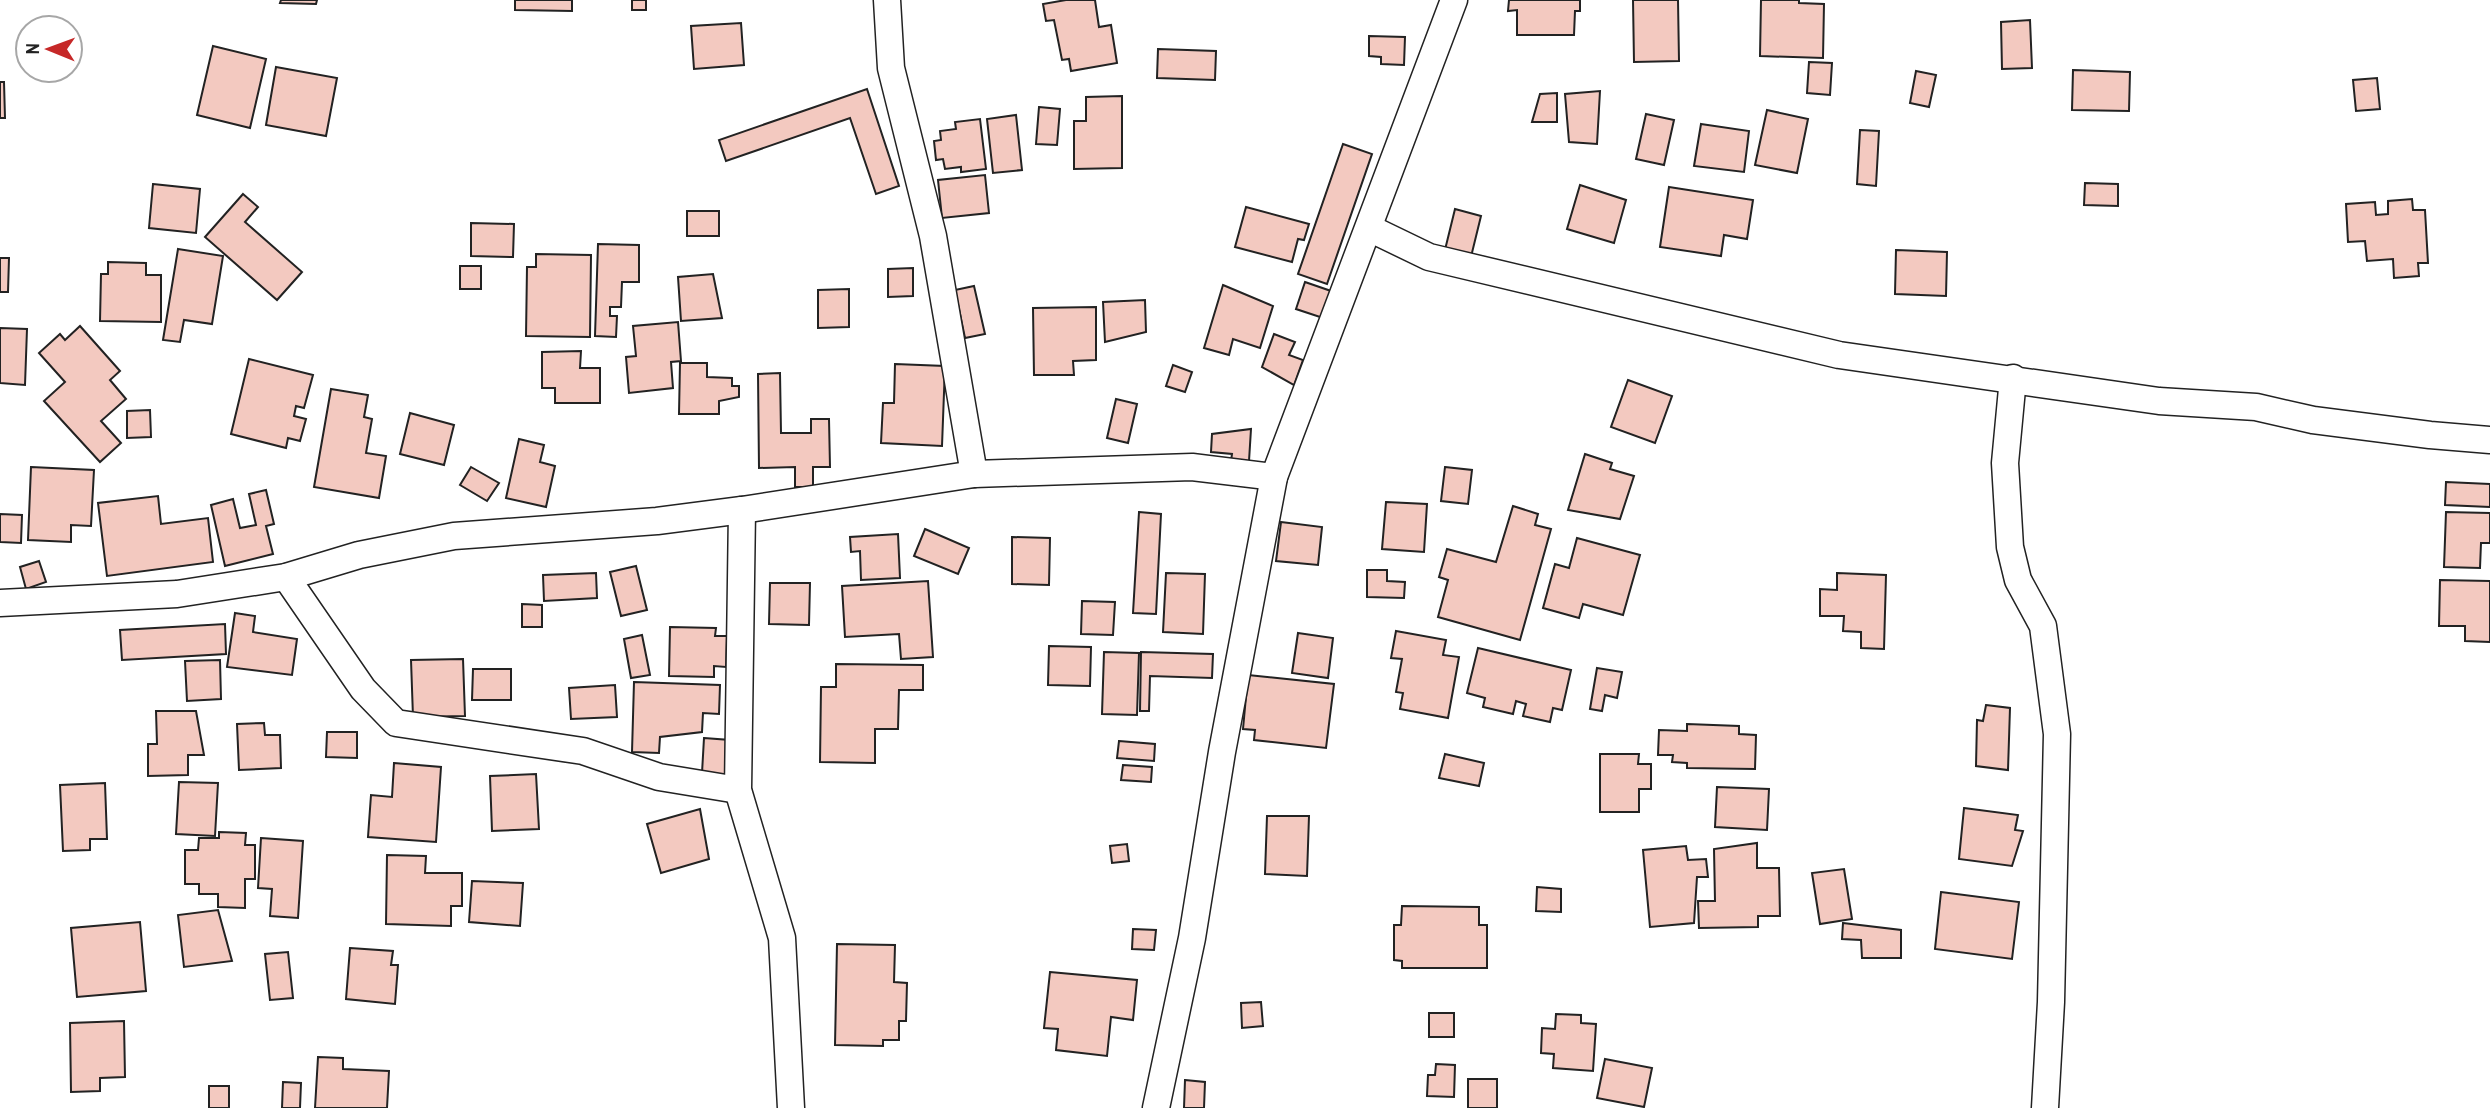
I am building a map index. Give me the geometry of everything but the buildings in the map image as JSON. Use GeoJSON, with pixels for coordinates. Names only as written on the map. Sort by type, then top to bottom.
{"type":"FeatureCollection","features":[{"type":"Feature","properties":{"kind":"street"},"geometry":{"type":"LineString","coordinates":[[887,0],[891,68],[933,236],[974,474]]}},
{"type":"Feature","properties":{"kind":"street"},"geometry":{"type":"LineString","coordinates":[[1156,1108],[1192,938],[1222,751],[1274,477],[1454,0]]}},
{"type":"Feature","properties":{"kind":"street"},"geometry":{"type":"LineString","coordinates":[[1370,228],[1429,257],[1839,355],[2159,401],[2256,407],[2313,420],[2490,440]]}},
{"type":"Feature","properties":{"kind":"street"},"geometry":{"type":"LineString","coordinates":[[2013,379],[2005,463],[2010,547],[2018,580],[2043,626],[2057,734],[2051,1002],[2045,1108]]}},
{"type":"Feature","properties":{"kind":"street"},"geometry":{"type":"LineString","coordinates":[[0,603],[177,594],[286,577],[359,555],[454,536],[657,521],[974,474],[1192,467],[1274,477]]}},
{"type":"Feature","properties":{"kind":"street"},"geometry":{"type":"LineString","coordinates":[[741,510],[738,790],[782,938],[791,1108]]}},
{"type":"Feature","properties":{"kind":"street"},"geometry":{"type":"LineString","coordinates":[[286,577],[363,689],[396,723],[583,751],[659,777],[738,790]]}}]}
